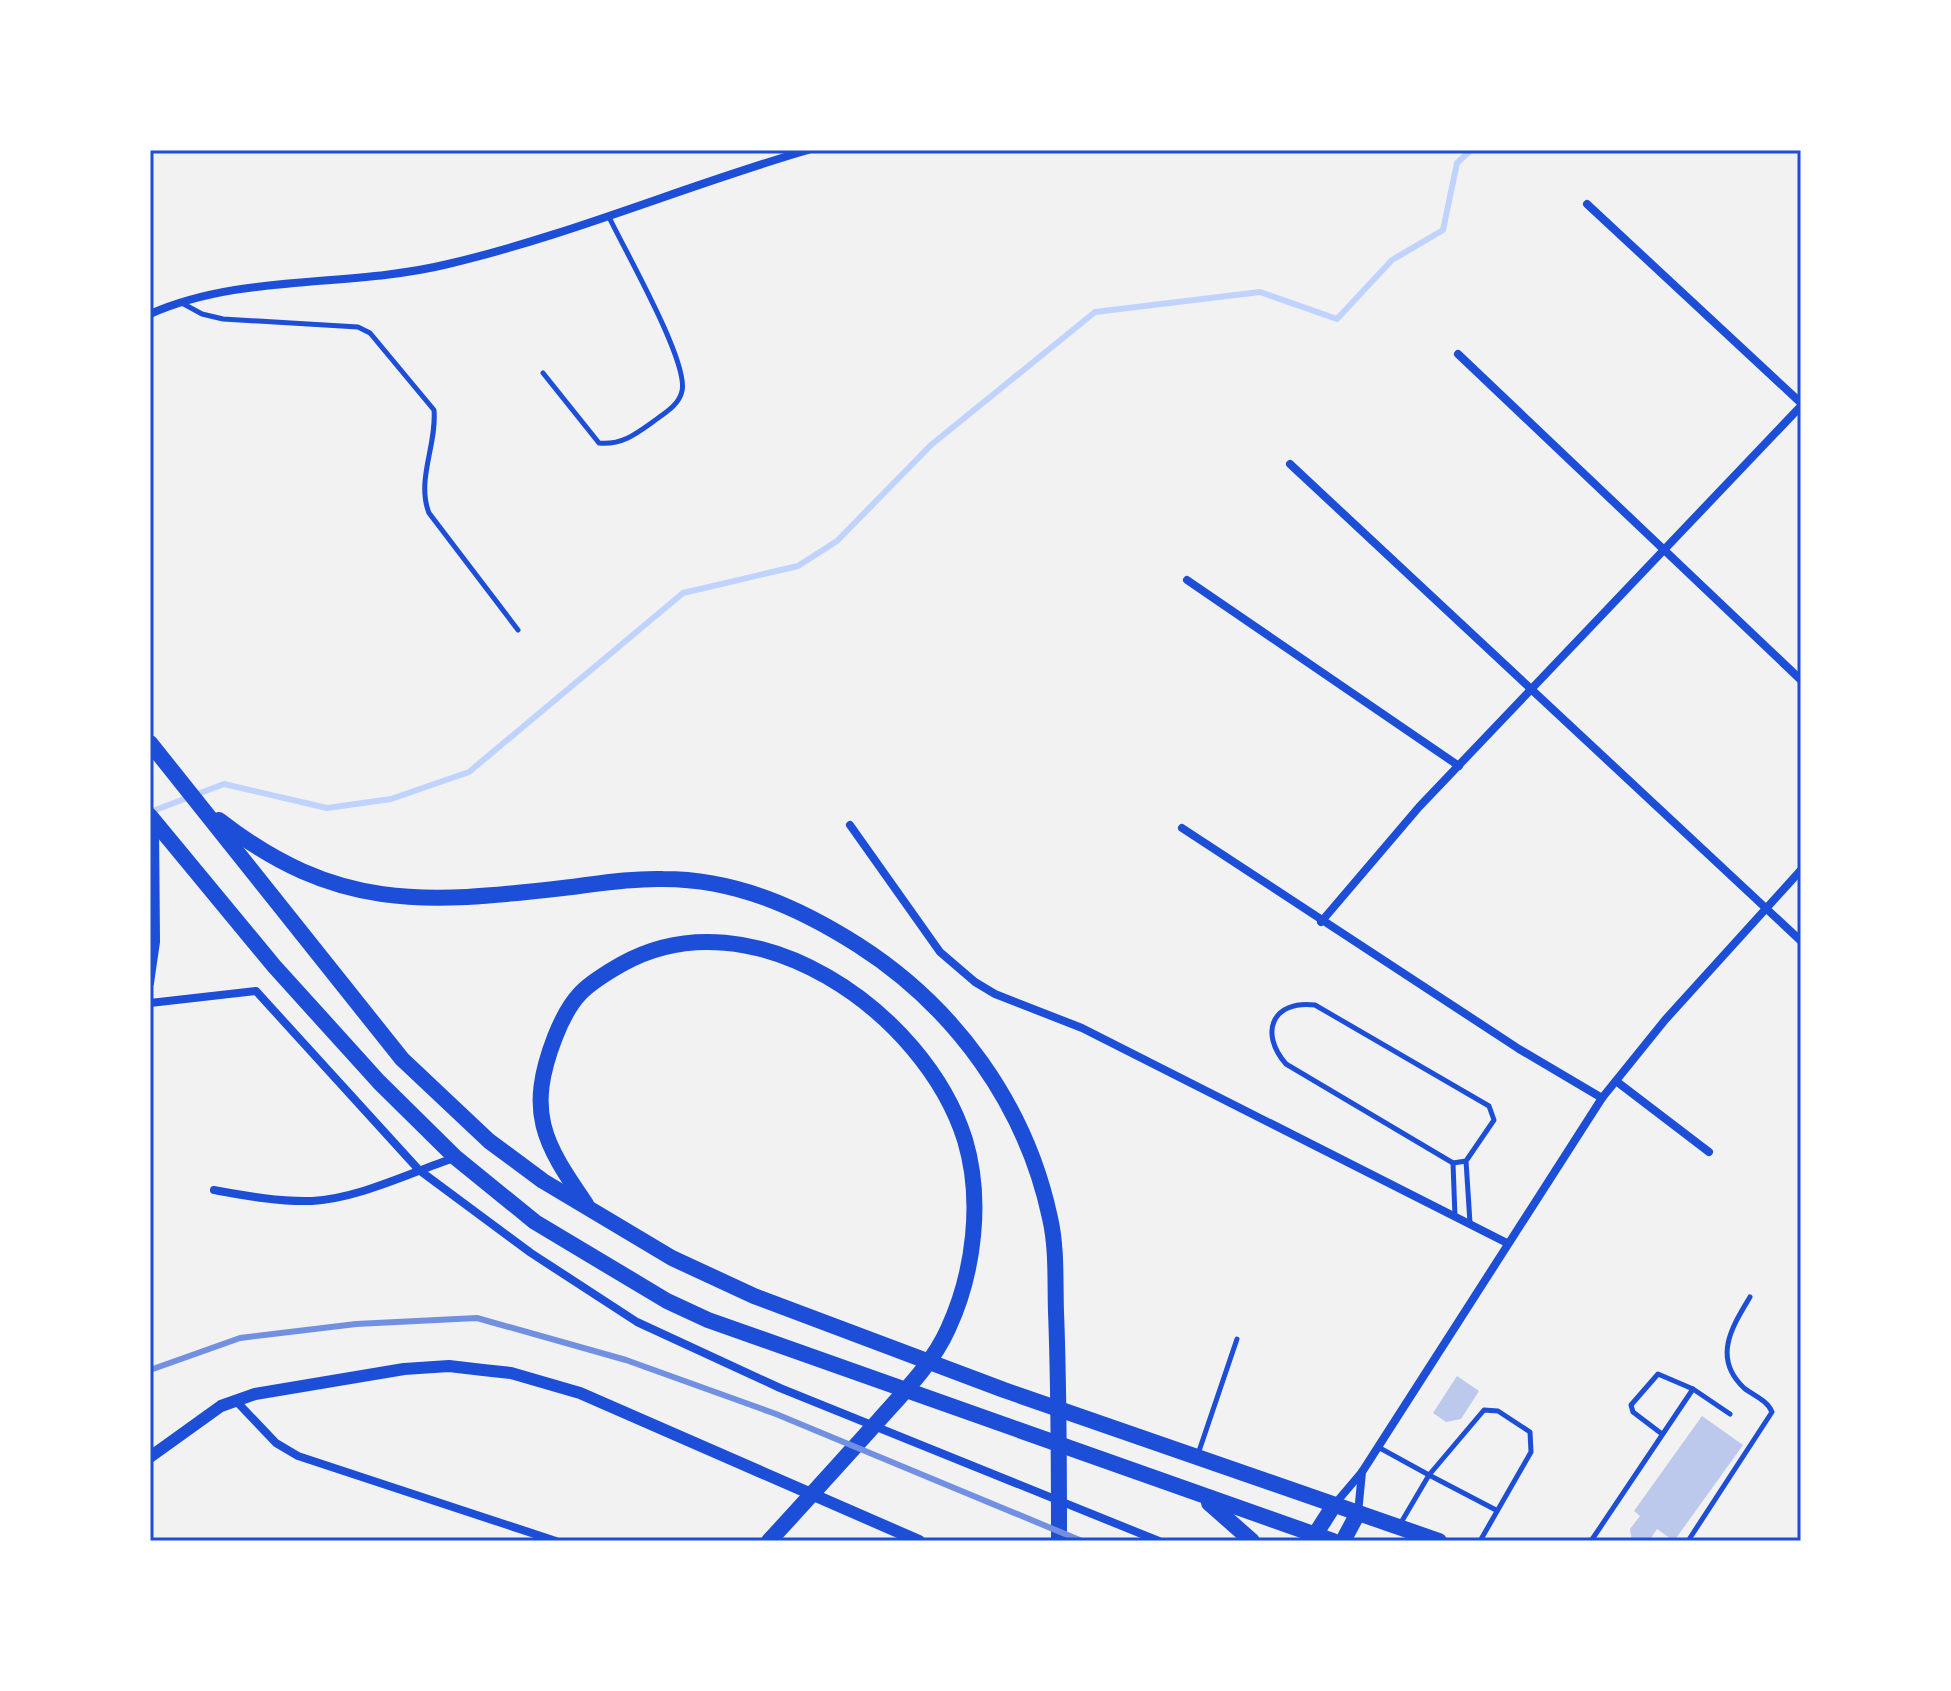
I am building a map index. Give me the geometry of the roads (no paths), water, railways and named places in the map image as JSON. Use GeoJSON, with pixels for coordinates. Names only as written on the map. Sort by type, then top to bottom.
{"type":"FeatureCollection","features":[{"type":"Feature","properties":{"kind":"highway"},"geometry":{"type":"LineString","coordinates":[[150,743],[402,1059],[489,1141],[543,1181],[672,1258],[754,1296],[1004,1390],[1198,1455],[1437,1541]]}},
{"type":"Feature","properties":{"kind":"highway"},"geometry":{"type":"LineString","coordinates":[[195,799],[244,839],[303,874],[351,891],[452,899],[664,879],[730,887],[797,909],[873,955],[918,991],[977,1054],[1003,1096],[1030,1153],[1051,1222],[1059,1385],[1059,1541]]}},
{"type":"Feature","properties":{"kind":"highway"},"geometry":{"type":"LineString","coordinates":[[153,821],[274,966],[379,1082],[455,1157],[535,1222],[695,1313],[1313,1538],[1333,1541]]}},
{"type":"Feature","properties":{"kind":"highway"},"geometry":{"type":"LineString","coordinates":[[588,1207],[545,1139],[541,1111],[549,1053],[566,1009],[588,983],[640,954],[680,943],[730,941],[808,966],[857,995],[890,1023],[925,1062],[947,1096],[965,1141],[975,1212],[962,1291],[946,1333],[908,1386],[769,1541]]}},
{"type":"Feature","properties":{"kind":"highway"},"geometry":{"type":"LineString","coordinates":[[1198,1495],[1252,1541]]}},
{"type":"Feature","properties":{"kind":"highway"},"geometry":{"type":"LineString","coordinates":[[1313,1538],[1334,1505]]}},
{"type":"Feature","properties":{"kind":"highway"},"geometry":{"type":"LineString","coordinates":[[1343,1541],[1358,1513]]}},
{"type":"Feature","properties":{"kind":"street"},"geometry":{"type":"LineString","coordinates":[[150,314],[179,301],[214,292],[435,267],[609,217],[808,150]]}},
{"type":"Feature","properties":{"kind":"street"},"geometry":{"type":"LineString","coordinates":[[1321,922],[1419,807],[1801,404],[1587,204]]}},
{"type":"Feature","properties":{"kind":"street"},"geometry":{"type":"LineString","coordinates":[[1458,354],[1801,680]]}},
{"type":"Feature","properties":{"kind":"street"},"geometry":{"type":"LineString","coordinates":[[1290,464],[1801,941]]}},
{"type":"Feature","properties":{"kind":"street"},"geometry":{"type":"LineString","coordinates":[[1187,580],[1459,766]]}},
{"type":"Feature","properties":{"kind":"street"},"geometry":{"type":"LineString","coordinates":[[150,983],[156,942],[153,821]]}},
{"type":"Feature","properties":{"kind":"street"},"geometry":{"type":"LineString","coordinates":[[850,825],[940,952],[975,982],[995,994],[1082,1028],[1507,1243]]}},
{"type":"Feature","properties":{"kind":"street"},"geometry":{"type":"LineString","coordinates":[[1182,828],[1321,922],[1602,1098]]}},
{"type":"Feature","properties":{"kind":"street"},"geometry":{"type":"LineString","coordinates":[[1334,1505],[1362,1472],[1602,1098],[1665,1020],[1801,870]]}},
{"type":"Feature","properties":{"kind":"street"},"geometry":{"type":"LineString","coordinates":[[150,1003],[256,991],[419,1170],[531,1253],[637,1322],[780,1388],[1159,1541]]}},
{"type":"Feature","properties":{"kind":"street"},"geometry":{"type":"LineString","coordinates":[[1616,1081],[1709,1152]]}},
{"type":"Feature","properties":{"kind":"street"},"geometry":{"type":"LineString","coordinates":[[214,1190],[270,1200],[315,1201],[355,1193],[455,1157]]}},
{"type":"Feature","properties":{"kind":"street"},"geometry":{"type":"LineString","coordinates":[[150,1457],[203,1417],[278,1388],[404,1369],[449,1366],[511,1373],[580,1393],[919,1541]]}},
{"type":"Feature","properties":{"kind":"street"},"geometry":{"type":"LineString","coordinates":[[237,1402],[276,1443],[298,1456],[556,1541]]}},
{"type":"Feature","properties":{"kind":"street"},"geometry":{"type":"LineString","coordinates":[[1358,1513],[1362,1472]]}},
{"type":"Feature","properties":{"kind":"lane"},"geometry":{"type":"LineString","coordinates":[[543,373],[599,443],[612,444],[631,438],[674,406],[682,394],[681,365],[609,217]]}},
{"type":"Feature","properties":{"kind":"lane"},"geometry":{"type":"LineString","coordinates":[[179,301],[202,314],[223,319],[346,324],[370,333],[434,410],[436,424],[424,485],[424,500],[429,513],[518,630]]}},
{"type":"Feature","properties":{"kind":"lane"},"geometry":{"type":"LineString","coordinates":[[1466,1161],[1453,1163],[1286,1064],[1272,1041],[1271,1030],[1281,1011],[1298,1004],[1315,1005],[1489,1106],[1494,1120],[1466,1161],[1470,1223]]}},
{"type":"Feature","properties":{"kind":"lane"},"geometry":{"type":"LineString","coordinates":[[1453,1163],[1455,1217]]}},
{"type":"Feature","properties":{"kind":"lane"},"geometry":{"type":"LineString","coordinates":[[1688,1541],[1772,1412],[1767,1403],[1738,1381],[1727,1360],[1728,1339],[1750,1297]]}},
{"type":"Feature","properties":{"kind":"lane"},"geometry":{"type":"LineString","coordinates":[[1198,1455],[1237,1339]]}},
{"type":"Feature","properties":{"kind":"lane"},"geometry":{"type":"LineString","coordinates":[[1662,1434],[1633,1412],[1632,1402],[1658,1374],[1693,1389],[1730,1414]]}},
{"type":"Feature","properties":{"kind":"lane"},"geometry":{"type":"LineString","coordinates":[[1591,1541],[1693,1389]]}},
{"type":"Feature","properties":{"kind":"lane"},"geometry":{"type":"LineString","coordinates":[[1398,1526],[1429,1475],[1477,1415],[1484,1410],[1498,1411],[1521,1424],[1532,1439],[1531,1452],[1480,1541]]}},
{"type":"Feature","properties":{"kind":"lane"},"geometry":{"type":"LineString","coordinates":[[1377,1447],[1496,1510]]}},
{"type":"Feature","properties":{"kind":"waterway"},"geometry":{"type":"LineString","coordinates":[[150,812],[224,784],[327,808],[391,799],[469,772],[683,593],[798,566],[837,541],[931,445],[1095,312],[1260,292],[1337,319],[1392,260],[1443,230],[1457,163],[1471,150]]}},
{"type":"Feature","properties":{"kind":"railway"},"geometry":{"type":"LineString","coordinates":[[150,1370],[240,1338],[356,1324],[477,1318],[626,1360],[776,1414],[1082,1541]]}}]}
